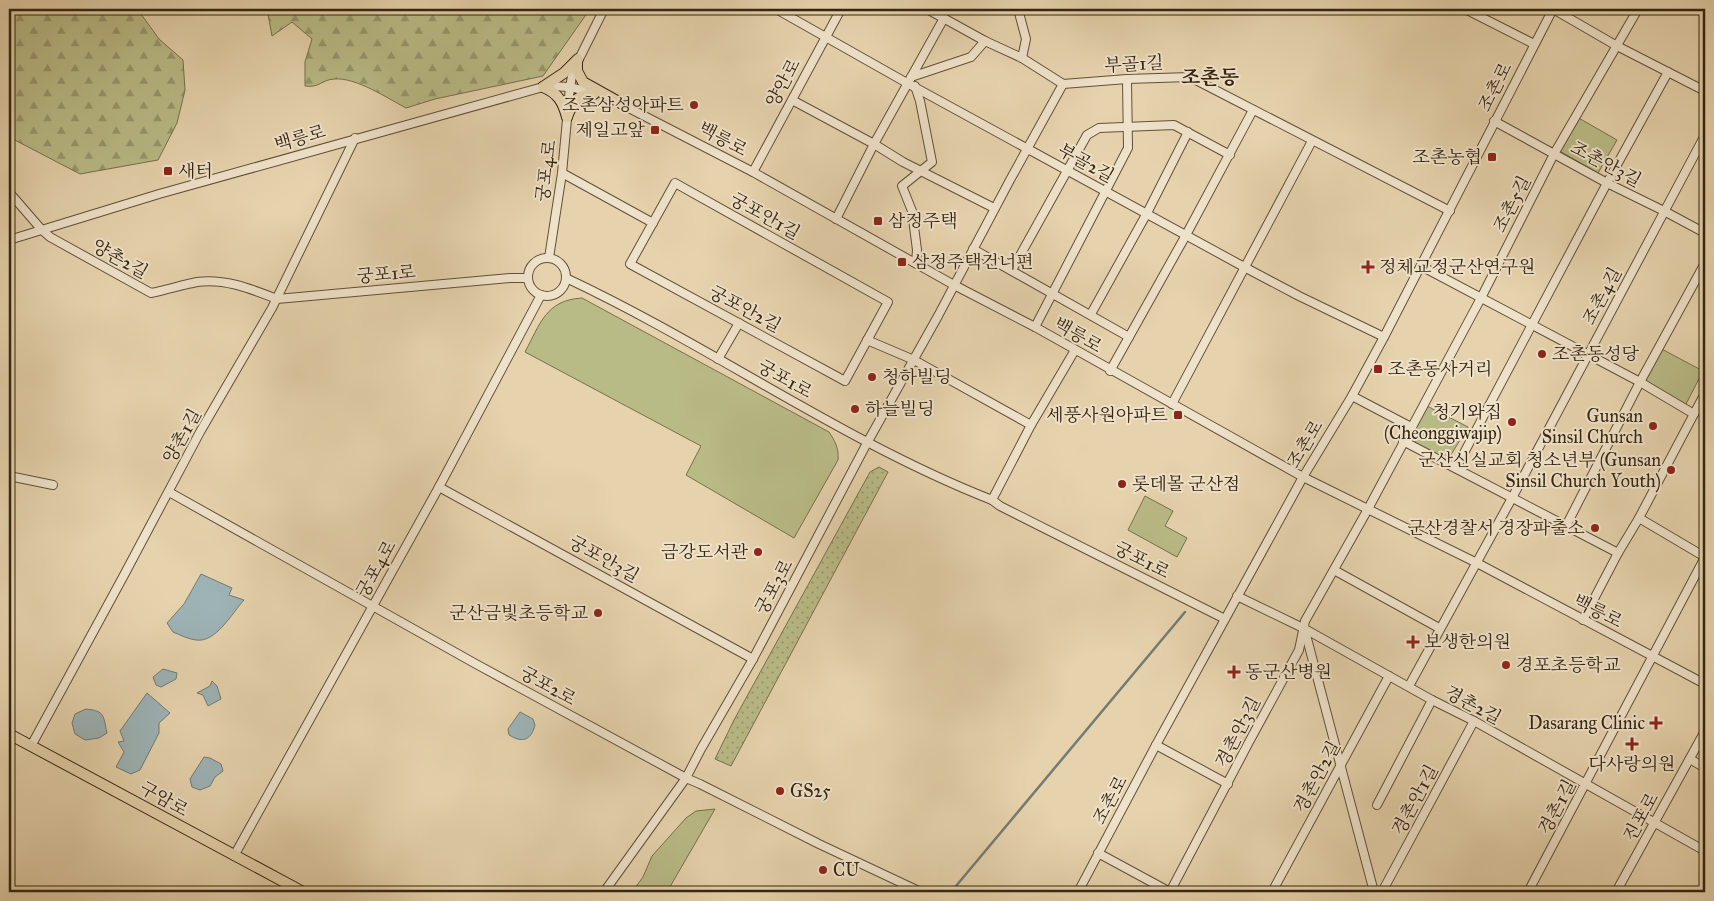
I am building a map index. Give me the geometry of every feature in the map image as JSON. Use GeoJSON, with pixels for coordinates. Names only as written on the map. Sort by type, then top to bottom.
{"type":"FeatureCollection","features":[{"type":"Feature","properties":{"kind":"main road"},"geometry":{"type":"LineString","coordinates":[[543,86],[578,60]]}},
{"type":"Feature","properties":{"kind":"main road"},"geometry":{"type":"LineString","coordinates":[[578,60],[577,70],[583,82],[626,106]]}},
{"type":"Feature","properties":{"kind":"main road"},"geometry":{"type":"LineString","coordinates":[[543,86],[552,90],[563,102],[567,117]]}},
{"type":"Feature","properties":{"kind":"main road"},"geometry":{"type":"LineString","coordinates":[[567,117],[576,98],[584,94],[594,94]]}},
{"type":"Feature","properties":{"kind":"main road","name":"구암로"},"geometry":{"type":"LineString","coordinates":[[9,734],[303,892]]}},
{"type":"Feature","properties":{"kind":"street","name":"궁포4로"},"geometry":{"type":"LineString","coordinates":[[549,258],[562,173],[570,87],[578,60],[604,9]]}},
{"type":"Feature","properties":{"kind":"street","name":"부골2길"},"geometry":{"type":"LineString","coordinates":[[776,9],[1246,268],[1384,337]]}},
{"type":"Feature","properties":{"kind":"street","name":"양안로"},"geometry":{"type":"LineString","coordinates":[[753,172],[841,9]]}},
{"type":"Feature","properties":{"kind":"street"},"geometry":{"type":"LineString","coordinates":[[927,9],[985,41],[1022,58],[1063,84]]}},
{"type":"Feature","properties":{"kind":"street"},"geometry":{"type":"LineString","coordinates":[[1018,9],[1026,39],[1022,58]]}},
{"type":"Feature","properties":{"kind":"street"},"geometry":{"type":"LineString","coordinates":[[1465,9],[1534,44]]}},
{"type":"Feature","properties":{"kind":"street"},"geometry":{"type":"LineString","coordinates":[[1553,9],[1617,46],[1705,91]]}},
{"type":"Feature","properties":{"kind":"street","name":"조촌로"},"geometry":{"type":"LineString","coordinates":[[1078,892],[1303,477],[1352,396],[1384,337],[1553,9]]}},
{"type":"Feature","properties":{"kind":"street","name":"조촌5길"},"geometry":{"type":"LineString","coordinates":[[1368,509],[1481,298],[1554,154],[1638,9]]}},
{"type":"Feature","properties":{"kind":"street"},"geometry":{"type":"LineString","coordinates":[[836,219],[874,144],[911,82],[944,18]]}},
{"type":"Feature","properties":{"kind":"street"},"geometry":{"type":"LineString","coordinates":[[911,82],[971,58],[985,41]]}},
{"type":"Feature","properties":{"kind":"street"},"geometry":{"type":"LineString","coordinates":[[1456,468],[1606,183],[1668,72]]}},
{"type":"Feature","properties":{"kind":"street","name":"부골1길"},"geometry":{"type":"LineString","coordinates":[[1063,84],[1190,77],[1450,211]]}},
{"type":"Feature","properties":{"kind":"street"},"geometry":{"type":"LineString","coordinates":[[1035,327],[1128,148],[1127,79]]}},
{"type":"Feature","properties":{"kind":"street"},"geometry":{"type":"LineString","coordinates":[[911,82],[920,101],[932,162],[902,186],[912,211],[917,250],[916,263]]}},
{"type":"Feature","properties":{"kind":"street","name":"궁포3로"},"geometry":{"type":"LineString","coordinates":[[604,892],[686,778],[700,749],[753,658],[867,443],[1063,84]]}},
{"type":"Feature","properties":{"kind":"street","name":"백릉로"},"geometry":{"type":"LineString","coordinates":[[9,240],[159,194],[355,138],[543,86],[563,85],[626,106],[753,172],[1303,477],[1477,563],[1705,684]]}},
{"type":"Feature","properties":{"kind":"street"},"geometry":{"type":"LineString","coordinates":[[792,100],[994,208]]}},
{"type":"Feature","properties":{"kind":"street"},"geometry":{"type":"LineString","coordinates":[[1110,371],[1253,110]]}},
{"type":"Feature","properties":{"kind":"street","name":"조촌안3길"},"geometry":{"type":"LineString","coordinates":[[1494,121],[1606,183],[1705,233]]}},
{"type":"Feature","properties":{"kind":"street"},"geometry":{"type":"LineString","coordinates":[[1012,270],[1087,135],[1099,128],[1174,125],[1230,155]]}},
{"type":"Feature","properties":{"kind":"street"},"geometry":{"type":"LineString","coordinates":[[1091,314],[1147,213],[1188,132]]}},
{"type":"Feature","properties":{"kind":"street","name":"조촌4길"},"geometry":{"type":"LineString","coordinates":[[1477,563],[1705,135]]}},
{"type":"Feature","properties":{"kind":"street","name":"양촌1길"},"geometry":{"type":"LineString","coordinates":[[31,746],[200,432],[277,299],[355,138]]}},
{"type":"Feature","properties":{"kind":"street"},"geometry":{"type":"LineString","coordinates":[[1172,404],[1312,141]]}},
{"type":"Feature","properties":{"kind":"street"},"geometry":{"type":"LineString","coordinates":[[562,173],[653,223]]}},
{"type":"Feature","properties":{"kind":"street","name":"궁포안1길"},"geometry":{"type":"LineString","coordinates":[[653,223],[675,183],[888,302],[867,340]]}},
{"type":"Feature","properties":{"kind":"street","name":"양촌2길"},"geometry":{"type":"LineString","coordinates":[[9,192],[41,229],[68,247],[151,293],[199,282],[222,282],[242,286],[277,299]]}},
{"type":"Feature","properties":{"kind":"street","name":"궁포안2길"},"geometry":{"type":"LineString","coordinates":[[653,223],[630,264],[845,380],[867,340]]}},
{"type":"Feature","properties":{"kind":"street"},"geometry":{"type":"LineString","coordinates":[[973,249],[1129,336]]}},
{"type":"Feature","properties":{"kind":"street"},"geometry":{"type":"LineString","coordinates":[[544,258],[549,258],[560,263],[566,278],[565,284],[558,293],[547,296],[541,295],[532,288],[528,278],[534,264],[544,258]]}},
{"type":"Feature","properties":{"kind":"street"},"geometry":{"type":"LineString","coordinates":[[1566,526],[1640,382],[1705,263]]}},
{"type":"Feature","properties":{"kind":"street"},"geometry":{"type":"LineString","coordinates":[[1421,266],[1640,382],[1694,414]]}},
{"type":"Feature","properties":{"kind":"street","name":"궁포1로"},"geometry":{"type":"LineString","coordinates":[[277,299],[510,278],[528,278]]}},
{"type":"Feature","properties":{"kind":"street","name":"궁포1로"},"geometry":{"type":"LineString","coordinates":[[566,278],[627,308],[867,443],[992,500],[1225,619]]}},
{"type":"Feature","properties":{"kind":"street","name":"궁포4로"},"geometry":{"type":"LineString","coordinates":[[234,856],[439,487],[541,295]]}},
{"type":"Feature","properties":{"kind":"street"},"geometry":{"type":"LineString","coordinates":[[718,359],[739,323]]}},
{"type":"Feature","properties":{"kind":"street"},"geometry":{"type":"LineString","coordinates":[[867,340],[914,360],[1030,425]]}},
{"type":"Feature","properties":{"kind":"street"},"geometry":{"type":"LineString","coordinates":[[992,500],[1030,425],[1075,350]]}},
{"type":"Feature","properties":{"kind":"street"},"geometry":{"type":"LineString","coordinates":[[1583,620],[1705,393]]}},
{"type":"Feature","properties":{"kind":"street"},"geometry":{"type":"LineString","coordinates":[[1352,396],[1411,427]]}},
{"type":"Feature","properties":{"kind":"street"},"geometry":{"type":"LineString","coordinates":[[1403,441],[1618,554]]}},
{"type":"Feature","properties":{"kind":"street"},"geometry":{"type":"LineString","coordinates":[[9,476],[53,485]]}},
{"type":"Feature","properties":{"kind":"street","name":"궁포안3길"},"geometry":{"type":"LineString","coordinates":[[439,487],[753,658]]}},
{"type":"Feature","properties":{"kind":"street","name":"궁포2로"},"geometry":{"type":"LineString","coordinates":[[169,492],[686,778],[921,892]]}},
{"type":"Feature","properties":{"kind":"street"},"geometry":{"type":"LineString","coordinates":[[1368,509],[1305,621],[1304,629],[1374,892]]}},
{"type":"Feature","properties":{"kind":"street"},"geometry":{"type":"LineString","coordinates":[[1639,518],[1705,557]]}},
{"type":"Feature","properties":{"kind":"street","name":"경촌1길"},"geometry":{"type":"LineString","coordinates":[[1528,892],[1705,557]]}},
{"type":"Feature","properties":{"kind":"street"},"geometry":{"type":"LineString","coordinates":[[1409,686],[1439,628],[1477,563]]}},
{"type":"Feature","properties":{"kind":"street"},"geometry":{"type":"LineString","coordinates":[[1334,570],[1439,628]]}},
{"type":"Feature","properties":{"kind":"street","name":"경촌2길"},"geometry":{"type":"LineString","coordinates":[[1238,596],[1304,629],[1432,700],[1474,721],[1705,851]]}},
{"type":"Feature","properties":{"kind":"street","name":"경촌안3길"},"geometry":{"type":"LineString","coordinates":[[1170,892],[1299,650],[1304,629]]}},
{"type":"Feature","properties":{"kind":"street","name":"경촌안2길"},"geometry":{"type":"LineString","coordinates":[[1272,892],[1389,676]]}},
{"type":"Feature","properties":{"kind":"street"},"geometry":{"type":"LineString","coordinates":[[1377,805],[1432,700]]}},
{"type":"Feature","properties":{"kind":"street","name":"경촌안1길"},"geometry":{"type":"LineString","coordinates":[[1382,892],[1474,721]]}},
{"type":"Feature","properties":{"kind":"street","name":"진포로"},"geometry":{"type":"LineString","coordinates":[[1616,892],[1705,731]]}},
{"type":"Feature","properties":{"kind":"street"},"geometry":{"type":"LineString","coordinates":[[1156,745],[1228,784]]}},
{"type":"Feature","properties":{"kind":"street"},"geometry":{"type":"LineString","coordinates":[[1690,759],[1705,768]]}},
{"type":"Feature","properties":{"kind":"street"},"geometry":{"type":"LineString","coordinates":[[1098,853],[1170,892]]}},
{"type":"Feature","properties":{"kind":"green space"},"geometry":{"type":"Polygon","coordinates":[[[9,9],[126,9],[141,14],[159,39],[183,60],[185,90],[177,123],[158,160],[80,174],[9,137],[9,9]]]}},
{"type":"Feature","properties":{"kind":"green space"},"geometry":{"type":"Polygon","coordinates":[[[267,9],[590,9],[543,76],[435,99],[406,108],[371,89],[343,79],[334,79],[314,86],[305,86],[305,62],[312,39],[292,22],[272,36],[267,9]]]}},
{"type":"Feature","properties":{"kind":"green space"},"geometry":{"type":"Polygon","coordinates":[[[1577,117],[1617,140],[1598,173],[1558,150],[1577,117]]]}},
{"type":"Feature","properties":{"kind":"green space"},"geometry":{"type":"Polygon","coordinates":[[[582,298],[829,432],[836,445],[838,460],[794,538],[686,475],[701,446],[525,352],[540,323],[552,309],[560,303],[582,298]]]}},
{"type":"Feature","properties":{"kind":"green space"},"geometry":{"type":"Polygon","coordinates":[[[1656,346],[1703,371],[1686,404],[1680,404],[1642,383],[1656,346]]]}},
{"type":"Feature","properties":{"kind":"green space"},"geometry":{"type":"Polygon","coordinates":[[[1427,406],[1468,427],[1449,458],[1443,459],[1416,444],[1414,430],[1427,406]]]}},
{"type":"Feature","properties":{"kind":"green space"},"geometry":{"type":"Polygon","coordinates":[[[879,467],[888,472],[731,766],[715,759],[734,720],[870,472],[879,467]]]}},
{"type":"Feature","properties":{"kind":"green space"},"geometry":{"type":"Polygon","coordinates":[[[1145,496],[1173,511],[1165,526],[1187,538],[1177,557],[1128,530],[1145,496]]]}},
{"type":"Feature","properties":{"kind":"green space"},"geometry":{"type":"Polygon","coordinates":[[[715,809],[667,892],[632,892],[643,877],[652,856],[686,818],[696,811],[715,809]]]}},
{"type":"Feature","properties":{"kind":"water"},"geometry":{"type":"Polygon","coordinates":[[[201,574],[232,588],[229,595],[244,600],[217,632],[203,640],[196,640],[173,632],[167,623],[184,604],[201,574]]]}},
{"type":"Feature","properties":{"kind":"water"},"geometry":{"type":"Polygon","coordinates":[[[163,669],[177,673],[176,679],[161,687],[156,685],[153,677],[163,669]]]}},
{"type":"Feature","properties":{"kind":"water"},"geometry":{"type":"Polygon","coordinates":[[[212,681],[217,686],[221,699],[208,706],[203,695],[197,693],[210,686],[212,681]]]}},
{"type":"Feature","properties":{"kind":"water"},"geometry":{"type":"Polygon","coordinates":[[[147,693],[170,713],[159,723],[159,733],[140,770],[131,774],[116,767],[124,752],[118,742],[124,741],[120,731],[147,693]]]}},
{"type":"Feature","properties":{"kind":"water"},"geometry":{"type":"Polygon","coordinates":[[[86,709],[97,711],[102,715],[107,733],[99,738],[85,740],[75,734],[72,723],[75,714],[86,709]]]}},
{"type":"Feature","properties":{"kind":"water"},"geometry":{"type":"Polygon","coordinates":[[[520,712],[533,719],[535,725],[531,734],[522,740],[509,735],[508,729],[520,712]]]}},
{"type":"Feature","properties":{"kind":"water"},"geometry":{"type":"Polygon","coordinates":[[[204,757],[221,764],[223,771],[215,777],[210,786],[200,790],[192,787],[190,779],[204,757]]]}},
{"type":"Feature","properties":{"kind":"waterway"},"geometry":{"type":"LineString","coordinates":[[951,892],[1185,612]]}},
{"type":"Feature","properties":{"kind":"place","name":"조촌삼성아파트"},"geometry":{"type":"Point","coordinates":[694,105]}},
{"type":"Feature","properties":{"kind":"place","name":"제일고앞"},"geometry":{"type":"Point","coordinates":[655,130]}},
{"type":"Feature","properties":{"kind":"place","name":"조촌농협"},"geometry":{"type":"Point","coordinates":[1492,157]}},
{"type":"Feature","properties":{"kind":"place","name":"새터"},"geometry":{"type":"Point","coordinates":[168,171]}},
{"type":"Feature","properties":{"kind":"place","name":"삼정주택"},"geometry":{"type":"Point","coordinates":[878,221]}},
{"type":"Feature","properties":{"kind":"place","name":"삼정주택건너편"},"geometry":{"type":"Point","coordinates":[902,262]}},
{"type":"Feature","properties":{"kind":"place","name":"정체교정군산연구원"},"geometry":{"type":"Point","coordinates":[1368,267]}},
{"type":"Feature","properties":{"kind":"place","name":"조촌동성당"},"geometry":{"type":"Point","coordinates":[1542,354]}},
{"type":"Feature","properties":{"kind":"place","name":"조촌동사거리"},"geometry":{"type":"Point","coordinates":[1378,369]}},
{"type":"Feature","properties":{"kind":"place","name":"청하빌딩"},"geometry":{"type":"Point","coordinates":[872,377]}},
{"type":"Feature","properties":{"kind":"place","name":"하늘빌딩"},"geometry":{"type":"Point","coordinates":[855,409]}},
{"type":"Feature","properties":{"kind":"place","name":"세풍사원아파트"},"geometry":{"type":"Point","coordinates":[1178,415]}},
{"type":"Feature","properties":{"kind":"place","name":"청기와집 (Cheonggiwajip)"},"geometry":{"type":"Point","coordinates":[1512,422]}},
{"type":"Feature","properties":{"kind":"place","name":"Gunsan Sinsil Church"},"geometry":{"type":"Point","coordinates":[1653,426]}},
{"type":"Feature","properties":{"kind":"place","name":"군산신실교회 청소년부 (Gunsan Sinsil Church Youth)"},"geometry":{"type":"Point","coordinates":[1671,470]}},
{"type":"Feature","properties":{"kind":"place","name":"롯데몰 군산점"},"geometry":{"type":"Point","coordinates":[1122,484]}},
{"type":"Feature","properties":{"kind":"place","name":"군산경찰서 경장파출소"},"geometry":{"type":"Point","coordinates":[1595,528]}},
{"type":"Feature","properties":{"kind":"place","name":"금강도서관"},"geometry":{"type":"Point","coordinates":[758,552]}},
{"type":"Feature","properties":{"kind":"place","name":"군산금빛초등학교"},"geometry":{"type":"Point","coordinates":[598,613]}},
{"type":"Feature","properties":{"kind":"place","name":"보생한의원"},"geometry":{"type":"Point","coordinates":[1413,642]}},
{"type":"Feature","properties":{"kind":"place","name":"경포초등학교"},"geometry":{"type":"Point","coordinates":[1506,665]}},
{"type":"Feature","properties":{"kind":"place","name":"동군산병원"},"geometry":{"type":"Point","coordinates":[1234,672]}},
{"type":"Feature","properties":{"kind":"place","name":"Dasarang Clinic"},"geometry":{"type":"Point","coordinates":[1656,723]}},
{"type":"Feature","properties":{"kind":"place","name":"다사랑의원"},"geometry":{"type":"Point","coordinates":[1632,744]}},
{"type":"Feature","properties":{"kind":"place","name":"GS25"},"geometry":{"type":"Point","coordinates":[780,791]}},
{"type":"Feature","properties":{"kind":"place","name":"CU"},"geometry":{"type":"Point","coordinates":[823,870]}},
{"type":"Feature","properties":{"kind":"district","name":"조촌동"},"geometry":{"type":"Point","coordinates":[1210,77]}}]}
